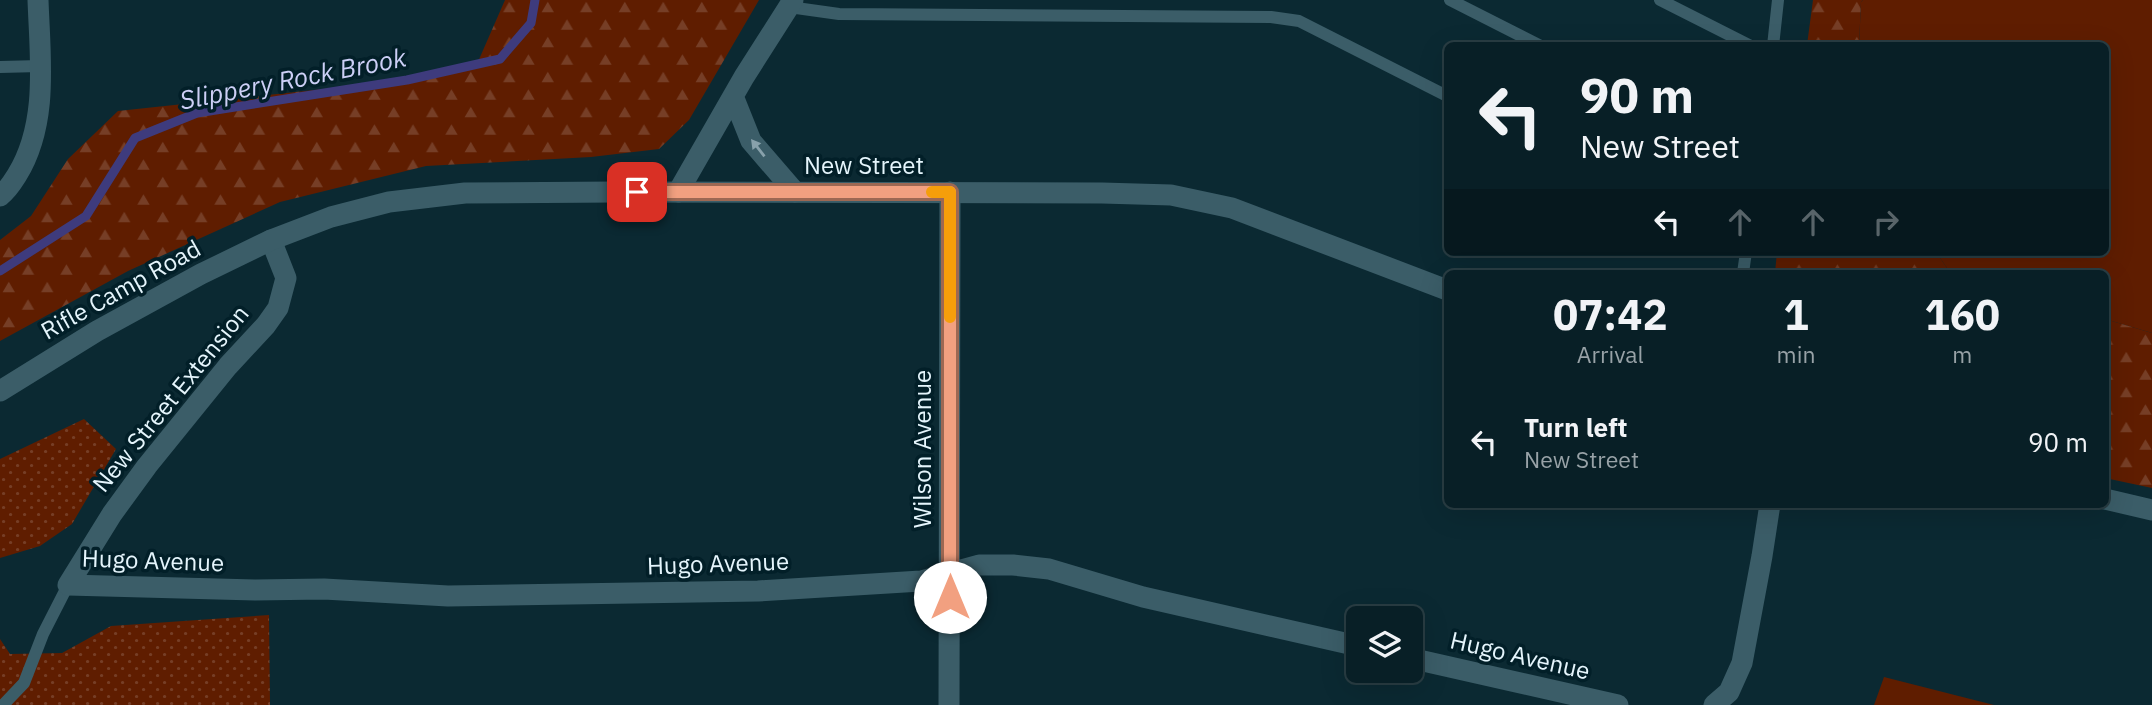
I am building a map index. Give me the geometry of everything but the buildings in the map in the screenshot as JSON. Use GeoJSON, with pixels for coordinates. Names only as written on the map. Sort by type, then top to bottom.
{"type":"FeatureCollection","features":[{"type":"Feature","properties":{"kind":"street"},"geometry":{"type":"LineString","coordinates":[[0,196],[25,161],[39,119],[38,0]]}},
{"type":"Feature","properties":{"kind":"street"},"geometry":{"type":"LineString","coordinates":[[678,192],[733,96],[791,4]]}},
{"type":"Feature","properties":{"kind":"street"},"geometry":{"type":"LineString","coordinates":[[733,96],[751,141],[794,192]]}},
{"type":"Feature","properties":{"kind":"street","name":"New Street"},"geometry":{"type":"LineString","coordinates":[[271,240],[331,217],[389,202],[465,193],[950,192],[1171,195],[1232,208],[1444,289]]}},
{"type":"Feature","properties":{"kind":"street","name":"Wilson Avenue"},"geometry":{"type":"LineString","coordinates":[[949,705],[950,192]]}},
{"type":"Feature","properties":{"kind":"street","name":"Rifle Camp Road"},"geometry":{"type":"LineString","coordinates":[[0,391],[107,326],[201,274],[271,240]]}},
{"type":"Feature","properties":{"kind":"street","name":"New Street Extension"},"geometry":{"type":"LineString","coordinates":[[68,585],[112,514],[147,466],[278,308],[286,278],[271,240]]}},
{"type":"Feature","properties":{"kind":"street"},"geometry":{"type":"LineString","coordinates":[[2109,500],[2152,509]]}},
{"type":"Feature","properties":{"kind":"street"},"geometry":{"type":"LineString","coordinates":[[1714,705],[1729,692],[1742,663],[1769,508]]}},
{"type":"Feature","properties":{"kind":"street","name":"Hugo Avenue"},"geometry":{"type":"LineString","coordinates":[[68,585],[324,589],[461,596],[758,591],[921,581],[979,565],[1049,569],[1143,597],[1346,643]]}},
{"type":"Feature","properties":{"kind":"street","name":"Hugo Avenue"},"geometry":{"type":"LineString","coordinates":[[1423,661],[1618,705]]}},
{"type":"Feature","properties":{"kind":"lane"},"geometry":{"type":"LineString","coordinates":[[1450,0],[1533,42]]}},
{"type":"Feature","properties":{"kind":"lane"},"geometry":{"type":"LineString","coordinates":[[1660,0],[1743,42]]}},
{"type":"Feature","properties":{"kind":"lane"},"geometry":{"type":"LineString","coordinates":[[1773,42],[1778,0]]}},
{"type":"Feature","properties":{"kind":"lane"},"geometry":{"type":"LineString","coordinates":[[791,4],[839,15],[1271,17],[1299,21],[1444,94]]}},
{"type":"Feature","properties":{"kind":"lane"},"geometry":{"type":"LineString","coordinates":[[0,67],[40,66]]}},
{"type":"Feature","properties":{"kind":"lane"},"geometry":{"type":"LineString","coordinates":[[3,705],[24,683],[43,634],[68,585]]}},
{"type":"Feature","properties":{"kind":"green space"},"geometry":{"type":"Polygon","coordinates":[[[505,0],[759,0],[689,120],[659,149],[591,157],[426,166],[280,202],[128,271],[0,341],[0,240],[31,216],[68,159],[118,111],[407,80],[477,64],[505,0]]]}},
{"type":"Feature","properties":{"kind":"green space"},"geometry":{"type":"Polygon","coordinates":[[[1813,0],[1863,0],[1859,42],[1807,42],[1813,0]]]}},
{"type":"Feature","properties":{"kind":"green space"},"geometry":{"type":"Polygon","coordinates":[[[2152,0],[2152,333],[2109,320],[2109,270],[1948,270],[1939,256],[2109,256],[2109,42],[1859,42],[1861,2],[2152,0]]]}},
{"type":"Feature","properties":{"kind":"green space"},"geometry":{"type":"Polygon","coordinates":[[[1777,256],[1939,256],[1948,270],[1775,270],[1777,256]]]}},
{"type":"Feature","properties":{"kind":"green space"},"geometry":{"type":"Polygon","coordinates":[[[2109,320],[2152,333],[2152,488],[2109,479],[2109,320]]]}},
{"type":"Feature","properties":{"kind":"green space"},"geometry":{"type":"Polygon","coordinates":[[[84,419],[116,449],[72,524],[40,546],[0,558],[0,459],[84,419]]]}},
{"type":"Feature","properties":{"kind":"green space"},"geometry":{"type":"Polygon","coordinates":[[[269,615],[270,705],[0,705],[0,639],[10,654],[62,653],[111,626],[269,615]]]}},
{"type":"Feature","properties":{"kind":"green space"},"geometry":{"type":"Polygon","coordinates":[[[1884,677],[1994,705],[1874,705],[1884,677]]]}},
{"type":"Feature","properties":{"kind":"waterway","name":"Slippery Rock Brook"},"geometry":{"type":"LineString","coordinates":[[0,271],[86,216],[135,138],[197,113],[407,80],[500,59],[531,23],[535,0]]}},
{"type":"Feature","properties":{"kind":"slow traffic"},"geometry":{"type":"LineString","coordinates":[[932,192],[950,192],[950,317]]}},
{"type":"Feature","properties":{"kind":"route"},"geometry":{"type":"LineString","coordinates":[[637,192],[950,192],[950,597]]}}]}
